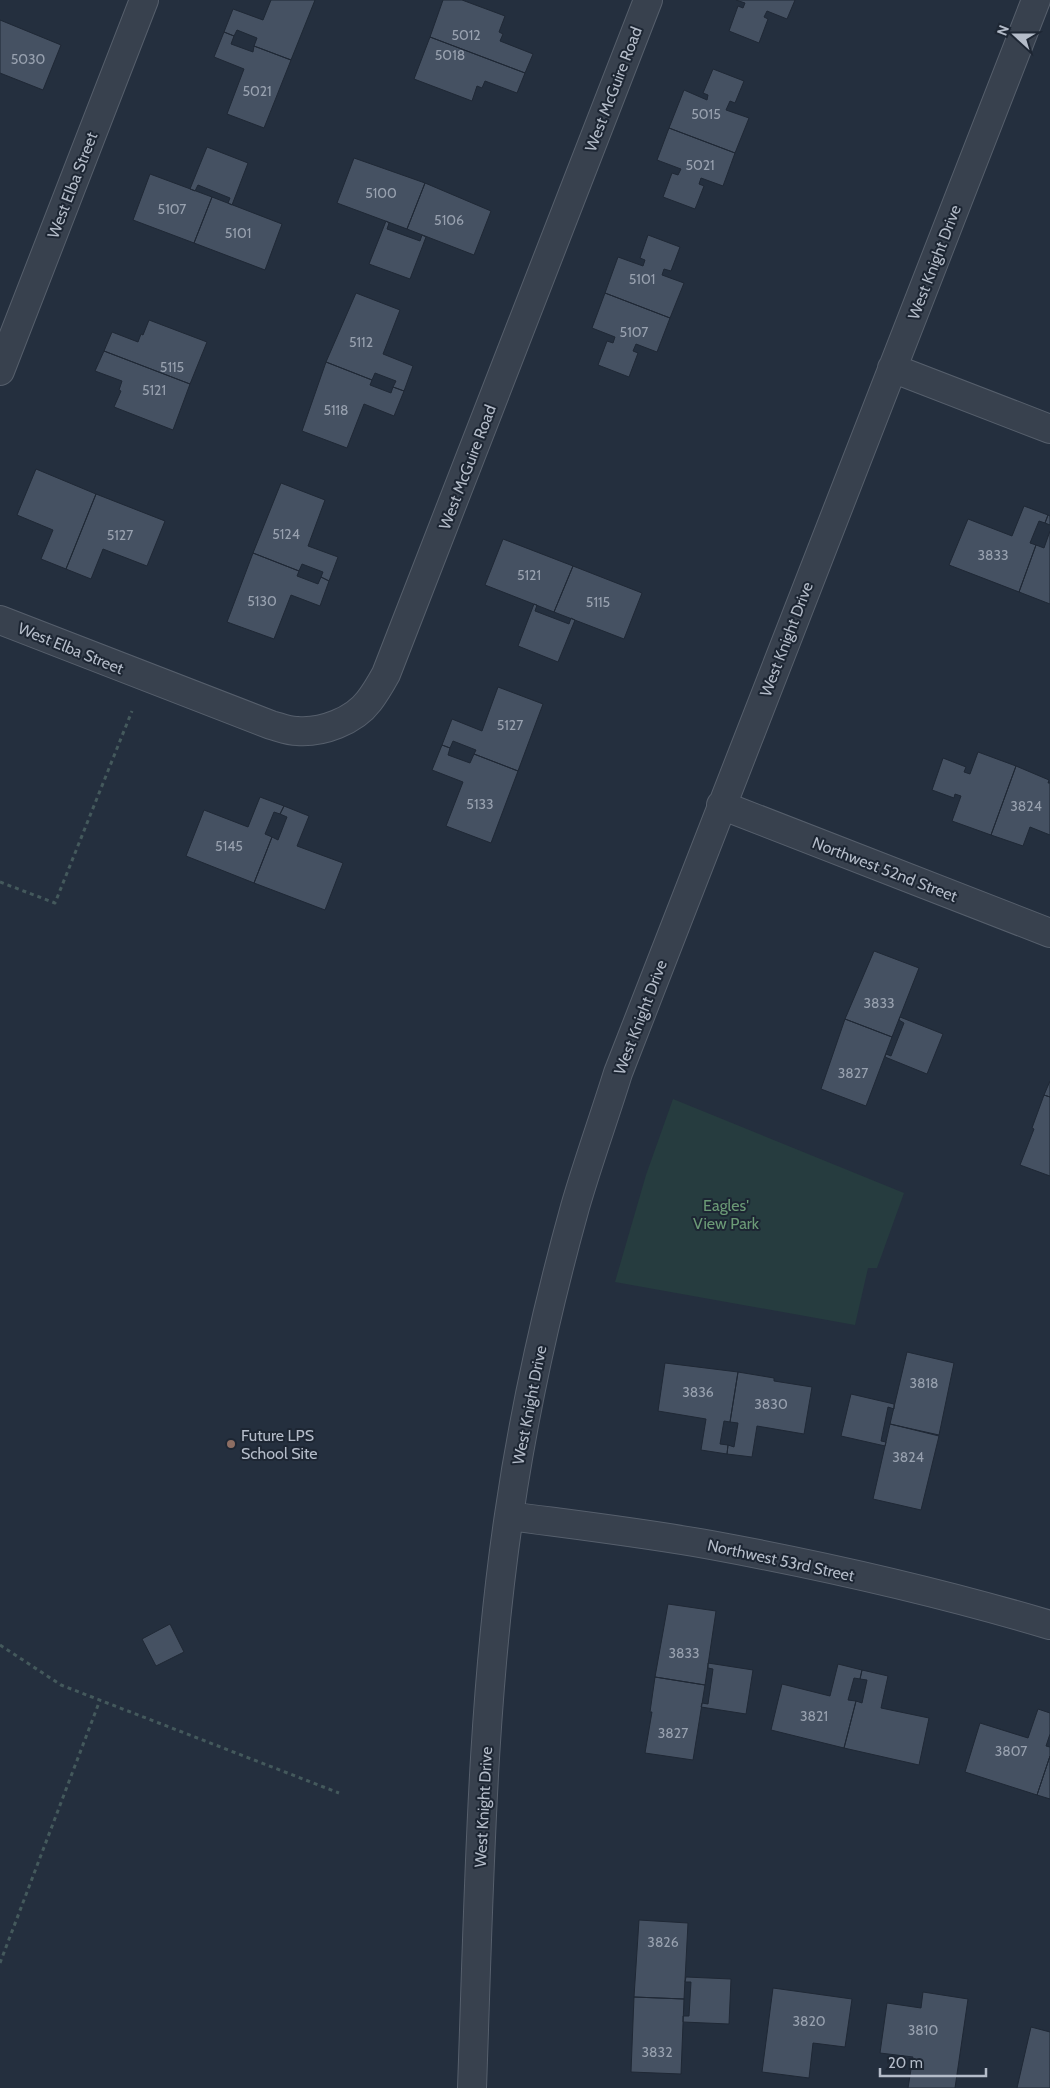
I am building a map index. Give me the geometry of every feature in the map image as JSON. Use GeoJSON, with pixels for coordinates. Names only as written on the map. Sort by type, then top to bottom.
{"type":"FeatureCollection","features":[{"type":"Feature","properties":{"kind":"street","name":"West Elba Street"},"geometry":{"type":"LineString","coordinates":[[0,371],[144,0]]}},
{"type":"Feature","properties":{"kind":"street","name":"West McGuire Road"},"geometry":{"type":"LineString","coordinates":[[142,676],[270,725],[295,731],[330,727],[352,716],[369,702],[386,674],[648,0]]}},
{"type":"Feature","properties":{"kind":"street","name":"West Knight Drive"},"geometry":{"type":"LineString","coordinates":[[472,2088],[481,1847],[492,1657],[509,1516],[531,1395],[576,1205],[618,1074],[721,805],[1036,0]]}},
{"type":"Feature","properties":{"kind":"street"},"geometry":{"type":"LineString","coordinates":[[892,368],[1050,429]]}},
{"type":"Feature","properties":{"kind":"street","name":"West Elba Street"},"geometry":{"type":"LineString","coordinates":[[0,620],[142,676]]}},
{"type":"Feature","properties":{"kind":"street","name":"Northwest 52nd Street"},"geometry":{"type":"LineString","coordinates":[[721,805],[1050,933]]}},
{"type":"Feature","properties":{"kind":"street","name":"Northwest 53rd Street"},"geometry":{"type":"LineString","coordinates":[[509,1516],[709,1545],[782,1559],[863,1576],[1050,1625]]}},
{"type":"Feature","properties":{"kind":"path"},"geometry":{"type":"LineString","coordinates":[[0,882],[55,903],[132,711]]}},
{"type":"Feature","properties":{"kind":"path"},"geometry":{"type":"LineString","coordinates":[[0,1645],[61,1685],[339,1793]]}},
{"type":"Feature","properties":{"kind":"path"},"geometry":{"type":"LineString","coordinates":[[0,1963],[100,1700]]}},
{"type":"Feature","properties":{"kind":"green space","name":"Eagles' View Park"},"geometry":{"type":"Polygon","coordinates":[[[673,1099],[904,1193],[877,1268],[868,1268],[855,1325],[615,1282],[646,1175],[673,1099]]]}},
{"type":"Feature","properties":{"kind":"building"},"geometry":{"type":"Polygon","coordinates":[[[271,0],[315,0],[291,60],[254,46],[257,38],[237,30],[234,36],[224,32],[233,9],[263,20],[271,0]]]}},
{"type":"Feature","properties":{"kind":"building"},"geometry":{"type":"Polygon","coordinates":[[[443,0],[462,0],[505,16],[499,32],[503,34],[500,41],[533,54],[525,73],[430,37],[443,0]]]}},
{"type":"Feature","properties":{"kind":"building"},"geometry":{"type":"Polygon","coordinates":[[[736,0],[795,0],[787,19],[767,11],[764,17],[768,19],[759,43],[729,31],[738,6],[743,8],[745,3],[736,0]]]}},
{"type":"Feature","properties":{"kind":"building"},"geometry":{"type":"Polygon","coordinates":[[[0,20],[61,45],[43,90],[0,73],[0,20]]]}},
{"type":"Feature","properties":{"kind":"building"},"geometry":{"type":"Polygon","coordinates":[[[224,32],[234,36],[231,44],[253,52],[254,46],[291,60],[264,128],[227,114],[244,69],[214,57],[224,32]]]}},
{"type":"Feature","properties":{"kind":"building"},"geometry":{"type":"Polygon","coordinates":[[[430,37],[525,73],[517,93],[485,81],[482,88],[477,86],[472,101],[414,79],[430,37]]]}},
{"type":"Feature","properties":{"kind":"building"},"geometry":{"type":"Polygon","coordinates":[[[713,69],[744,81],[735,103],[730,101],[726,110],[749,118],[735,153],[669,128],[684,90],[707,100],[708,95],[703,93],[713,69]]]}},
{"type":"Feature","properties":{"kind":"building"},"geometry":{"type":"Polygon","coordinates":[[[669,128],[735,153],[723,186],[701,178],[699,184],[704,186],[695,209],[663,197],[672,173],[678,175],[681,169],[657,160],[669,128]]]}},
{"type":"Feature","properties":{"kind":"building"},"geometry":{"type":"Polygon","coordinates":[[[207,147],[248,163],[232,205],[228,203],[230,198],[198,185],[195,191],[190,189],[207,147]]]}},
{"type":"Feature","properties":{"kind":"building"},"geometry":{"type":"Polygon","coordinates":[[[354,158],[425,183],[407,229],[337,203],[354,158]]]}},
{"type":"Feature","properties":{"kind":"building"},"geometry":{"type":"Polygon","coordinates":[[[150,174],[212,197],[194,243],[133,220],[150,174]]]}},
{"type":"Feature","properties":{"kind":"building"},"geometry":{"type":"Polygon","coordinates":[[[425,183],[491,211],[474,255],[407,229],[425,183]]]}},
{"type":"Feature","properties":{"kind":"building"},"geometry":{"type":"Polygon","coordinates":[[[212,197],[282,224],[265,270],[194,243],[212,197]]]}},
{"type":"Feature","properties":{"kind":"building"},"geometry":{"type":"Polygon","coordinates":[[[386,221],[389,223],[387,229],[420,241],[422,235],[426,237],[410,279],[369,264],[386,221]]]}},
{"type":"Feature","properties":{"kind":"building"},"geometry":{"type":"Polygon","coordinates":[[[648,235],[680,247],[671,271],[664,269],[662,275],[684,283],[670,318],[605,293],[618,257],[643,266],[645,260],[640,258],[648,235]]]}},
{"type":"Feature","properties":{"kind":"building"},"geometry":{"type":"Polygon","coordinates":[[[356,293],[400,310],[383,354],[413,366],[404,391],[393,387],[396,381],[375,373],[372,380],[326,362],[356,293]]]}},
{"type":"Feature","properties":{"kind":"building"},"geometry":{"type":"Polygon","coordinates":[[[605,293],[670,318],[657,352],[636,344],[633,351],[638,353],[629,377],[598,365],[607,341],[613,343],[615,337],[592,328],[605,293]]]}},
{"type":"Feature","properties":{"kind":"building"},"geometry":{"type":"Polygon","coordinates":[[[149,320],[207,342],[190,384],[104,351],[112,332],[138,342],[149,320]]]}},
{"type":"Feature","properties":{"kind":"building"},"geometry":{"type":"Polygon","coordinates":[[[104,351],[190,384],[173,430],[114,407],[121,391],[119,390],[122,381],[95,371],[104,351]]]}},
{"type":"Feature","properties":{"kind":"building"},"geometry":{"type":"Polygon","coordinates":[[[326,362],[372,380],[370,385],[391,393],[393,387],[404,391],[394,416],[364,404],[347,448],[302,431],[326,362]]]}},
{"type":"Feature","properties":{"kind":"building"},"geometry":{"type":"Polygon","coordinates":[[[36,469],[96,494],[66,569],[41,559],[53,530],[17,515],[36,469]]]}},
{"type":"Feature","properties":{"kind":"building"},"geometry":{"type":"Polygon","coordinates":[[[281,483],[325,500],[308,546],[338,557],[329,581],[321,577],[323,572],[302,564],[299,571],[253,553],[281,483]]]}},
{"type":"Feature","properties":{"kind":"building"},"geometry":{"type":"Polygon","coordinates":[[[96,494],[165,521],[147,566],[103,549],[91,579],[66,569],[96,494]]]}},
{"type":"Feature","properties":{"kind":"building"},"geometry":{"type":"Polygon","coordinates":[[[1024,506],[1048,515],[1045,523],[1039,521],[1030,543],[1036,545],[1019,592],[949,565],[968,519],[1012,536],[1024,506]]]}},
{"type":"Feature","properties":{"kind":"building"},"geometry":{"type":"Polygon","coordinates":[[[1048,515],[1050,516],[1050,525],[1045,523],[1048,515]]]}},
{"type":"Feature","properties":{"kind":"building"},"geometry":{"type":"Polygon","coordinates":[[[1050,531],[1050,604],[1019,592],[1036,545],[1044,548],[1050,531]]]}},
{"type":"Feature","properties":{"kind":"building"},"geometry":{"type":"Polygon","coordinates":[[[503,539],[573,566],[554,612],[485,585],[503,539]]]}},
{"type":"Feature","properties":{"kind":"building"},"geometry":{"type":"Polygon","coordinates":[[[253,553],[299,571],[297,576],[318,584],[321,577],[329,581],[320,606],[291,595],[274,639],[227,622],[253,553]]]}},
{"type":"Feature","properties":{"kind":"building"},"geometry":{"type":"Polygon","coordinates":[[[573,566],[642,593],[624,639],[554,612],[573,566]]]}},
{"type":"Feature","properties":{"kind":"building"},"geometry":{"type":"Polygon","coordinates":[[[534,604],[537,605],[535,611],[569,624],[571,618],[575,620],[558,662],[518,646],[534,604]]]}},
{"type":"Feature","properties":{"kind":"building"},"geometry":{"type":"Polygon","coordinates":[[[498,687],[543,704],[518,771],[474,754],[476,750],[453,741],[450,748],[442,745],[452,719],[482,731],[498,687]]]}},
{"type":"Feature","properties":{"kind":"building"},"geometry":{"type":"Polygon","coordinates":[[[442,745],[450,748],[448,755],[470,763],[474,754],[518,771],[491,843],[446,826],[463,782],[432,770],[442,745]]]}},
{"type":"Feature","properties":{"kind":"building"},"geometry":{"type":"Polygon","coordinates":[[[978,752],[1016,766],[991,835],[952,821],[961,796],[955,794],[954,798],[932,790],[943,758],[966,767],[964,772],[970,774],[978,752]]]}},
{"type":"Feature","properties":{"kind":"building"},"geometry":{"type":"Polygon","coordinates":[[[1016,766],[1049,780],[1048,783],[1050,783],[1050,835],[1030,827],[1023,846],[991,835],[1016,766]]]}},
{"type":"Feature","properties":{"kind":"building"},"geometry":{"type":"Polygon","coordinates":[[[260,797],[284,806],[280,814],[274,812],[265,834],[272,837],[254,883],[186,856],[204,810],[248,827],[260,797]]]}},
{"type":"Feature","properties":{"kind":"building"},"geometry":{"type":"Polygon","coordinates":[[[284,806],[309,816],[297,846],[343,863],[325,910],[254,883],[272,837],[278,840],[287,817],[280,814],[284,806]]]}},
{"type":"Feature","properties":{"kind":"building"},"geometry":{"type":"Polygon","coordinates":[[[874,951],[919,968],[892,1037],[845,1019],[874,951]]]}},
{"type":"Feature","properties":{"kind":"building"},"geometry":{"type":"Polygon","coordinates":[[[900,1017],[943,1034],[927,1074],[885,1057],[886,1054],[891,1056],[904,1023],[899,1020],[900,1017]]]}},
{"type":"Feature","properties":{"kind":"building"},"geometry":{"type":"Polygon","coordinates":[[[845,1019],[892,1037],[866,1106],[821,1089],[845,1019]]]}},
{"type":"Feature","properties":{"kind":"building"},"geometry":{"type":"Polygon","coordinates":[[[1050,1081],[1050,1097],[1044,1095],[1050,1081]]]}},
{"type":"Feature","properties":{"kind":"building"},"geometry":{"type":"Polygon","coordinates":[[[1044,1095],[1050,1097],[1050,1176],[1020,1165],[1034,1129],[1032,1128],[1044,1095]]]}},
{"type":"Feature","properties":{"kind":"building"},"geometry":{"type":"Polygon","coordinates":[[[907,1352],[954,1363],[939,1435],[890,1424],[907,1352]]]}},
{"type":"Feature","properties":{"kind":"building"},"geometry":{"type":"Polygon","coordinates":[[[665,1363],[738,1372],[730,1422],[724,1421],[720,1444],[728,1445],[727,1454],[701,1450],[706,1419],[658,1411],[665,1363]]]}},
{"type":"Feature","properties":{"kind":"building"},"geometry":{"type":"Polygon","coordinates":[[[738,1372],[774,1378],[774,1381],[812,1387],[804,1434],[757,1426],[752,1457],[727,1454],[728,1445],[734,1447],[738,1423],[730,1422],[738,1372]]]}},
{"type":"Feature","properties":{"kind":"building"},"geometry":{"type":"Polygon","coordinates":[[[851,1394],[894,1404],[894,1409],[888,1407],[881,1441],[886,1442],[885,1446],[841,1436],[851,1394]]]}},
{"type":"Feature","properties":{"kind":"building"},"geometry":{"type":"Polygon","coordinates":[[[890,1424],[939,1436],[921,1510],[873,1499],[890,1424]]]}},
{"type":"Feature","properties":{"kind":"building"},"geometry":{"type":"Polygon","coordinates":[[[668,1604],[716,1611],[705,1685],[655,1677],[668,1604]]]}},
{"type":"Feature","properties":{"kind":"building"},"geometry":{"type":"Polygon","coordinates":[[[170,1624],[184,1652],[156,1666],[142,1639],[170,1624]]]}},
{"type":"Feature","properties":{"kind":"building"},"geometry":{"type":"Polygon","coordinates":[[[708,1663],[753,1670],[746,1714],[701,1707],[702,1703],[708,1704],[713,1669],[708,1668],[708,1663]]]}},
{"type":"Feature","properties":{"kind":"building"},"geometry":{"type":"Polygon","coordinates":[[[838,1664],[862,1670],[860,1679],[854,1678],[848,1700],[856,1701],[844,1748],[771,1730],[782,1684],[830,1696],[838,1664]]]}},
{"type":"Feature","properties":{"kind":"building"},"geometry":{"type":"Polygon","coordinates":[[[862,1670],[888,1676],[881,1708],[929,1718],[919,1765],[844,1748],[856,1701],[862,1703],[867,1680],[860,1679],[862,1670]]]}},
{"type":"Feature","properties":{"kind":"building"},"geometry":{"type":"Polygon","coordinates":[[[655,1677],[705,1685],[693,1760],[645,1753],[652,1712],[650,1712],[655,1677]]]}},
{"type":"Feature","properties":{"kind":"building"},"geometry":{"type":"Polygon","coordinates":[[[1038,1709],[1050,1713],[1050,1734],[1046,1746],[1050,1747],[1050,1756],[1037,1795],[965,1772],[980,1723],[1028,1738],[1038,1709]]]}},
{"type":"Feature","properties":{"kind":"building"},"geometry":{"type":"Polygon","coordinates":[[[1050,1756],[1050,1799],[1037,1795],[1050,1756]]]}},
{"type":"Feature","properties":{"kind":"building"},"geometry":{"type":"Polygon","coordinates":[[[639,1920],[688,1923],[684,1999],[634,1997],[639,1920]]]}},
{"type":"Feature","properties":{"kind":"building"},"geometry":{"type":"Polygon","coordinates":[[[686,1977],[731,1979],[729,2024],[683,2022],[683,2016],[689,2016],[691,1982],[685,1982],[686,1977]]]}},
{"type":"Feature","properties":{"kind":"building"},"geometry":{"type":"Polygon","coordinates":[[[773,1988],[852,1999],[845,2047],[813,2043],[809,2078],[762,2072],[773,1988]]]}},
{"type":"Feature","properties":{"kind":"building"},"geometry":{"type":"Polygon","coordinates":[[[923,1992],[968,1999],[955,2088],[908,2088],[913,2057],[880,2053],[887,2003],[921,2008],[923,1992]]]}},
{"type":"Feature","properties":{"kind":"building"},"geometry":{"type":"Polygon","coordinates":[[[634,1997],[684,1999],[681,2074],[631,2072],[634,1997]]]}},
{"type":"Feature","properties":{"kind":"building"},"geometry":{"type":"Polygon","coordinates":[[[1031,2027],[1050,2032],[1050,2088],[1017,2088],[1031,2027]]]}},
{"type":"Feature","properties":{"kind":"place","name":"Future LPS School Site"},"geometry":{"type":"Point","coordinates":[231,1444]}}]}
